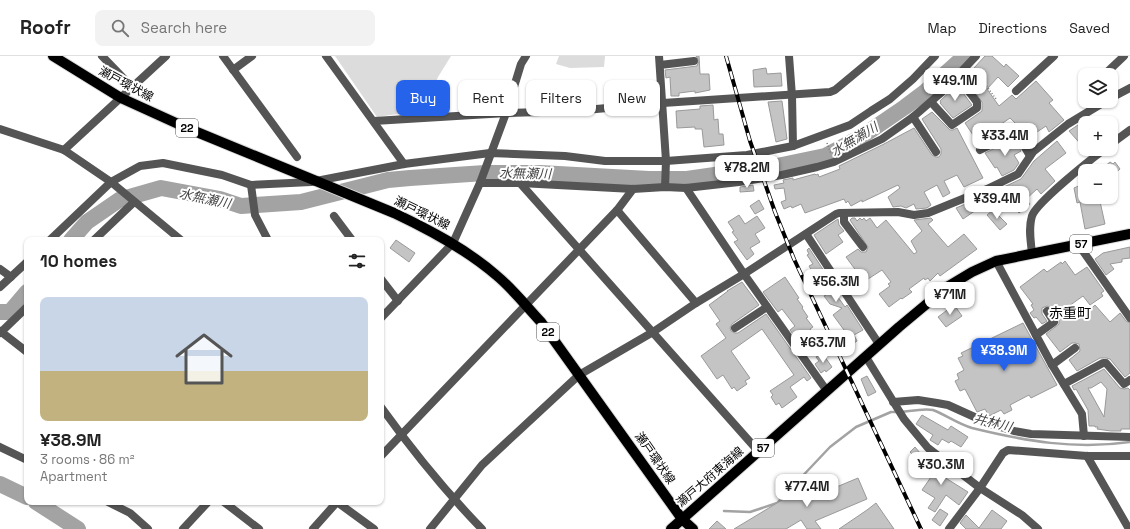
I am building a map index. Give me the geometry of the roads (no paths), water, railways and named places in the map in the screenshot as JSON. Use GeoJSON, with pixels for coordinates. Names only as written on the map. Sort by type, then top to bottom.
{"type":"FeatureCollection","features":[{"type":"Feature","properties":{"kind":"main road","name":"瀬戸環状線"},"geometry":{"type":"LineString","coordinates":[[53,56],[121,98],[187,128],[318,181],[413,222],[453,243],[496,274],[515,292],[541,322],[624,437],[684,524],[694,529]]}},
{"type":"Feature","properties":{"kind":"main road","name":"瀬戸大府東海線"},"geometry":{"type":"LineString","coordinates":[[671,529],[684,524],[759,452],[879,344],[919,309],[947,288],[972,272],[996,261],[1130,234]]}},
{"type":"Feature","properties":{"kind":"street"},"geometry":{"type":"LineString","coordinates":[[102,56],[132,87]]}},
{"type":"Feature","properties":{"kind":"street"},"geometry":{"type":"LineString","coordinates":[[64,150],[166,56]]}},
{"type":"Feature","properties":{"kind":"street"},"geometry":{"type":"LineString","coordinates":[[223,56],[297,157]]}},
{"type":"Feature","properties":{"kind":"street"},"geometry":{"type":"LineString","coordinates":[[233,70],[252,56]]}},
{"type":"Feature","properties":{"kind":"street"},"geometry":{"type":"LineString","coordinates":[[516,80],[521,64],[526,56]]}},
{"type":"Feature","properties":{"kind":"street"},"geometry":{"type":"LineString","coordinates":[[659,56],[666,162],[665,187]]}},
{"type":"Feature","properties":{"kind":"street"},"geometry":{"type":"LineString","coordinates":[[789,56],[792,96],[793,146]]}},
{"type":"Feature","properties":{"kind":"street"},"geometry":{"type":"LineString","coordinates":[[518,113],[574,111],[663,103],[792,96],[830,92],[835,90],[876,56]]}},
{"type":"Feature","properties":{"kind":"street"},"geometry":{"type":"LineString","coordinates":[[53,237],[111,182],[140,166],[163,163],[222,175],[251,185],[318,181],[404,164],[490,153],[564,156],[605,161],[666,162],[747,155],[793,146],[850,124],[890,99],[913,79],[935,56]]}},
{"type":"Feature","properties":{"kind":"street"},"geometry":{"type":"LineString","coordinates":[[480,183],[520,183],[633,189],[665,187],[686,188],[739,182],[782,175],[817,167],[834,162],[882,139],[931,102],[976,56]]}},
{"type":"Feature","properties":{"kind":"street"},"geometry":{"type":"LineString","coordinates":[[1016,91],[1054,56]]}},
{"type":"Feature","properties":{"kind":"street"},"geometry":{"type":"LineString","coordinates":[[1111,68],[1124,56]]}},
{"type":"Feature","properties":{"kind":"street"},"geometry":{"type":"LineString","coordinates":[[330,57],[404,164]]}},
{"type":"Feature","properties":{"kind":"street"},"geometry":{"type":"LineString","coordinates":[[660,65],[694,61]]}},
{"type":"Feature","properties":{"kind":"street"},"geometry":{"type":"LineString","coordinates":[[931,102],[952,125],[977,108],[977,102],[957,76]]}},
{"type":"Feature","properties":{"kind":"street"},"geometry":{"type":"LineString","coordinates":[[1118,94],[1130,88]]}},
{"type":"Feature","properties":{"kind":"street"},"geometry":{"type":"LineString","coordinates":[[430,529],[482,465],[579,375],[653,332],[836,214],[898,212],[914,215],[928,213],[987,189],[1018,174],[1033,152],[1068,124],[1094,108]]}},
{"type":"Feature","properties":{"kind":"street"},"geometry":{"type":"LineString","coordinates":[[374,121],[458,116]]}},
{"type":"Feature","properties":{"kind":"street"},"geometry":{"type":"LineString","coordinates":[[384,315],[453,243],[480,183],[505,116]]}},
{"type":"Feature","properties":{"kind":"street"},"geometry":{"type":"LineString","coordinates":[[913,117],[936,152]]}},
{"type":"Feature","properties":{"kind":"street"},"geometry":{"type":"LineString","coordinates":[[0,129],[64,150],[111,182],[177,237]]}},
{"type":"Feature","properties":{"kind":"street"},"geometry":{"type":"LineString","coordinates":[[1118,139],[1130,130]]}},
{"type":"Feature","properties":{"kind":"street"},"geometry":{"type":"LineString","coordinates":[[980,150],[1016,132],[1030,156]]}},
{"type":"Feature","properties":{"kind":"street"},"geometry":{"type":"LineString","coordinates":[[1032,254],[1029,227],[1032,214],[1036,208],[1097,156]]}},
{"type":"Feature","properties":{"kind":"street"},"geometry":{"type":"LineString","coordinates":[[520,183],[759,452]]}},
{"type":"Feature","properties":{"kind":"street"},"geometry":{"type":"LineString","coordinates":[[251,185],[255,215],[266,237]]}},
{"type":"Feature","properties":{"kind":"street"},"geometry":{"type":"LineString","coordinates":[[686,188],[744,274],[827,391]]}},
{"type":"Feature","properties":{"kind":"street"},"geometry":{"type":"LineString","coordinates":[[384,453],[617,210],[633,189]]}},
{"type":"Feature","properties":{"kind":"street"},"geometry":{"type":"LineString","coordinates":[[98,237],[136,204]]}},
{"type":"Feature","properties":{"kind":"street"},"geometry":{"type":"LineString","coordinates":[[617,210],[696,303]]}},
{"type":"Feature","properties":{"kind":"street"},"geometry":{"type":"LineString","coordinates":[[844,213],[844,222],[863,247]]}},
{"type":"Feature","properties":{"kind":"street"},"geometry":{"type":"LineString","coordinates":[[334,216],[350,237]]}},
{"type":"Feature","properties":{"kind":"street"},"geometry":{"type":"LineString","coordinates":[[806,234],[879,344]]}},
{"type":"Feature","properties":{"kind":"street"},"geometry":{"type":"LineString","coordinates":[[1078,244],[1130,318]]}},
{"type":"Feature","properties":{"kind":"street"},"geometry":{"type":"LineString","coordinates":[[996,261],[1002,275],[1052,365],[1082,414],[1084,436]]}},
{"type":"Feature","properties":{"kind":"street"},"geometry":{"type":"LineString","coordinates":[[0,287],[24,265]]}},
{"type":"Feature","properties":{"kind":"street"},"geometry":{"type":"LineString","coordinates":[[0,269],[11,276]]}},
{"type":"Feature","properties":{"kind":"street"},"geometry":{"type":"LineString","coordinates":[[384,283],[398,301]]}},
{"type":"Feature","properties":{"kind":"street"},"geometry":{"type":"LineString","coordinates":[[735,328],[767,307]]}},
{"type":"Feature","properties":{"kind":"street"},"geometry":{"type":"LineString","coordinates":[[24,310],[1,332],[24,350]]}},
{"type":"Feature","properties":{"kind":"street"},"geometry":{"type":"LineString","coordinates":[[1036,335],[1054,322],[1046,311]]}},
{"type":"Feature","properties":{"kind":"street"},"geometry":{"type":"LineString","coordinates":[[1052,365],[1075,348]]}},
{"type":"Feature","properties":{"kind":"street"},"geometry":{"type":"LineString","coordinates":[[866,356],[904,419],[928,448],[980,488],[1022,516],[1038,529]]}},
{"type":"Feature","properties":{"kind":"street"},"geometry":{"type":"LineString","coordinates":[[1064,384],[1103,363],[1106,363],[1124,384],[1130,380]]}},
{"type":"Feature","properties":{"kind":"street"},"geometry":{"type":"LineString","coordinates":[[893,402],[918,400],[948,405],[990,424],[1031,434],[1130,437]]}},
{"type":"Feature","properties":{"kind":"street"},"geometry":{"type":"LineString","coordinates":[[384,411],[453,500],[482,529]]}},
{"type":"Feature","properties":{"kind":"street"},"geometry":{"type":"LineString","coordinates":[[0,447],[24,459]]}},
{"type":"Feature","properties":{"kind":"street"},"geometry":{"type":"LineString","coordinates":[[949,529],[980,488],[1003,453],[1008,450],[1088,456],[1130,456]]}},
{"type":"Feature","properties":{"kind":"street"},"geometry":{"type":"LineString","coordinates":[[1088,456],[1129,529]]}},
{"type":"Feature","properties":{"kind":"street"},"geometry":{"type":"LineString","coordinates":[[114,505],[130,513],[148,529]]}},
{"type":"Feature","properties":{"kind":"street"},"geometry":{"type":"LineString","coordinates":[[183,529],[205,505]]}},
{"type":"Feature","properties":{"kind":"street"},"geometry":{"type":"LineString","coordinates":[[228,505],[259,529]]}},
{"type":"Feature","properties":{"kind":"street"},"geometry":{"type":"LineString","coordinates":[[313,529],[334,505]]}},
{"type":"Feature","properties":{"kind":"street"},"geometry":{"type":"LineString","coordinates":[[341,505],[374,529]]}},
{"type":"Feature","properties":{"kind":"waterway","name":"水無瀬川"},"geometry":{"type":"LineString","coordinates":[[74,237],[87,222],[119,200],[161,188],[220,199],[241,206],[301,202],[388,180],[410,178],[485,173],[540,173],[649,179],[687,179],[777,166],[825,156],[861,137],[925,92],[965,56]]}},
{"type":"Feature","properties":{"kind":"waterway","name":"水無瀬川"},"geometry":{"type":"LineString","coordinates":[[0,312],[10,312],[24,296]]}},
{"type":"Feature","properties":{"kind":"waterway","name":"井林川"},"geometry":{"type":"LineString","coordinates":[[902,412],[929,409],[972,428],[1011,437],[1050,443],[1090,445],[1130,442]]}},
{"type":"Feature","properties":{"kind":"waterway"},"geometry":{"type":"LineString","coordinates":[[724,511],[750,512],[777,503],[830,447],[856,427],[891,412],[897,412]]}},
{"type":"Feature","properties":{"kind":"waterway"},"geometry":{"type":"LineString","coordinates":[[0,484],[24,496]]}},
{"type":"Feature","properties":{"kind":"waterway"},"geometry":{"type":"LineString","coordinates":[[41,505],[78,529]]}},
{"type":"Feature","properties":{"kind":"railway"},"geometry":{"type":"LineString","coordinates":[[726,56],[750,141],[775,212],[794,259],[921,529]]}},
{"type":"Feature","properties":{"kind":"district","name":"赤重町"},"geometry":{"type":"Point","coordinates":[1070,313]}}]}
